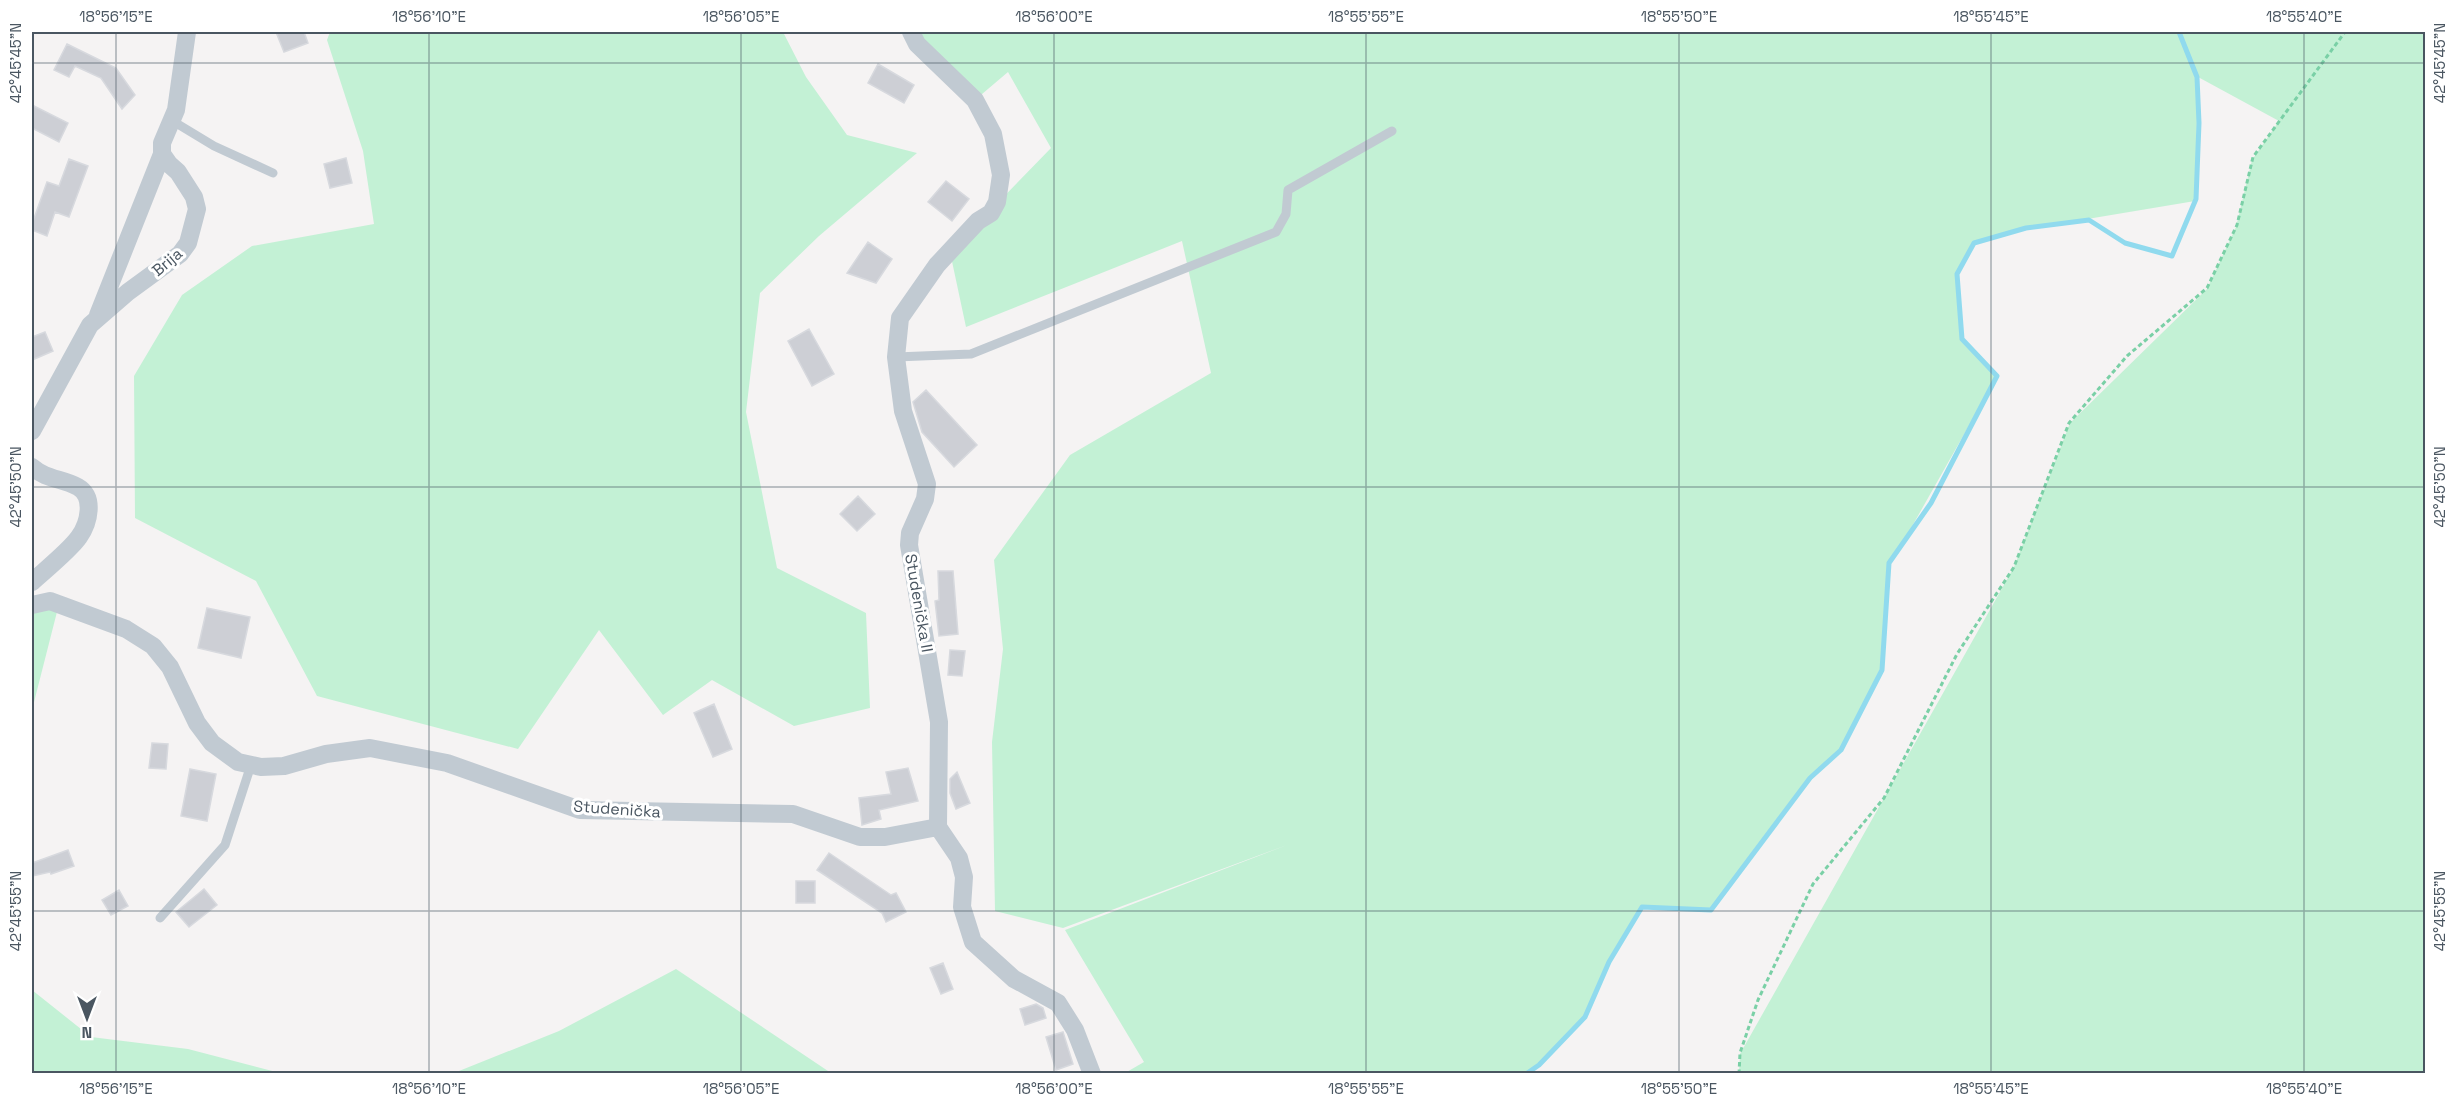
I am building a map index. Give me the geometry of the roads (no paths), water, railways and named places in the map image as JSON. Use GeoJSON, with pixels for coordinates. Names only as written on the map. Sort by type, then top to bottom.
{"type":"FeatureCollection","features":[{"type":"Feature","properties":{"kind":"street"},"geometry":{"type":"LineString","coordinates":[[98,317],[162,154],[162,143],[176,110],[187,32]]}},
{"type":"Feature","properties":{"kind":"street","name":"Studenička II"},"geometry":{"type":"LineString","coordinates":[[911,32],[917,44],[975,100],[993,134],[1001,175],[997,202],[991,213],[978,221],[937,265],[900,318],[896,357],[903,411],[927,484],[925,499],[909,532],[909,545],[939,722],[938,827]]}},
{"type":"Feature","properties":{"kind":"street","name":"Brija"},"geometry":{"type":"LineString","coordinates":[[32,431],[90,326],[98,317],[180,254],[188,243],[197,209],[194,197],[178,172],[162,154]]}},
{"type":"Feature","properties":{"kind":"street"},"geometry":{"type":"LineString","coordinates":[[32,467],[55,480],[77,486],[86,492],[89,502],[88,516],[79,537],[32,582]]}},
{"type":"Feature","properties":{"kind":"street","name":"Studenička"},"geometry":{"type":"LineString","coordinates":[[32,605],[50,601],[126,629],[153,646],[170,668],[197,723],[212,743],[238,762],[261,767],[284,766],[326,754],[370,748],[447,763],[580,810],[792,814],[860,837],[885,837],[938,827]]}},
{"type":"Feature","properties":{"kind":"street"},"geometry":{"type":"LineString","coordinates":[[938,827],[959,858],[964,877],[962,907],[972,942],[1014,979],[1058,1003],[1075,1030],[1092,1074]]}},
{"type":"Feature","properties":{"kind":"lane"},"geometry":{"type":"LineString","coordinates":[[171,120],[214,147],[273,173]]}},
{"type":"Feature","properties":{"kind":"lane"},"geometry":{"type":"LineString","coordinates":[[896,357],[971,354],[1276,232],[1286,214],[1288,190],[1392,131]]}},
{"type":"Feature","properties":{"kind":"lane"},"geometry":{"type":"LineString","coordinates":[[160,918],[225,845],[251,765]]}},
{"type":"Feature","properties":{"kind":"waterway"},"geometry":{"type":"LineString","coordinates":[[1526,1074],[1539,1065],[1585,1017],[1609,962],[1642,907],[1711,910],[1810,778],[1841,750],[1882,670],[1889,563],[1931,503],[1997,376],[1962,339],[1957,274],[1974,243],[2026,228],[2089,220],[2125,243],[2172,256],[2196,199],[2199,123],[2197,77],[2179,32]]}}]}
